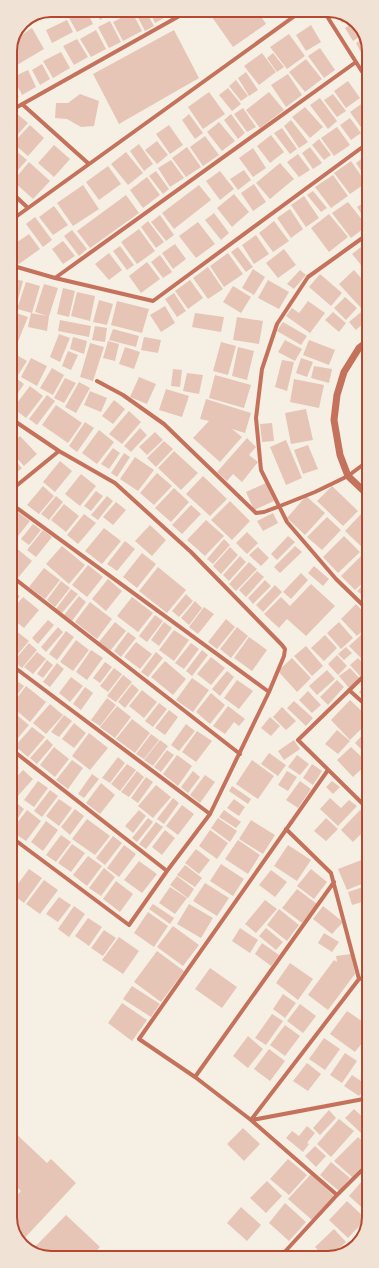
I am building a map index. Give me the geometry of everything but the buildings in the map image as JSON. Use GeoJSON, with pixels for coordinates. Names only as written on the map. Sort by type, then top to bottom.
{"type":"FeatureCollection","features":[{"type":"Feature","properties":{"kind":"street"},"geometry":{"type":"LineString","coordinates":[[17,107],[177,17]]}},
{"type":"Feature","properties":{"kind":"street"},"geometry":{"type":"LineString","coordinates":[[17,216],[293,17]]}},
{"type":"Feature","properties":{"kind":"street"},"geometry":{"type":"LineString","coordinates":[[327,17],[362,72]]}},
{"type":"Feature","properties":{"kind":"street"},"geometry":{"type":"LineString","coordinates":[[55,278],[356,62]]}},
{"type":"Feature","properties":{"kind":"street"},"geometry":{"type":"LineString","coordinates":[[22,104],[89,164]]}},
{"type":"Feature","properties":{"kind":"street"},"geometry":{"type":"LineString","coordinates":[[17,267],[153,302],[362,147]]}},
{"type":"Feature","properties":{"kind":"street"},"geometry":{"type":"LineString","coordinates":[[17,198],[28,208]]}},
{"type":"Feature","properties":{"kind":"street"},"geometry":{"type":"LineString","coordinates":[[362,238],[308,277],[277,324],[262,369],[256,418],[261,470],[287,522],[336,579],[362,604]]}},
{"type":"Feature","properties":{"kind":"street"},"geometry":{"type":"LineString","coordinates":[[362,346],[344,372],[337,395],[334,420],[340,455],[348,476],[362,489]]}},
{"type":"Feature","properties":{"kind":"street"},"geometry":{"type":"LineString","coordinates":[[96,381],[123,395],[164,424],[256,513],[264,512],[315,492],[348,476],[362,466]]}},
{"type":"Feature","properties":{"kind":"street"},"geometry":{"type":"LineString","coordinates":[[17,423],[59,451],[115,483],[191,552],[282,645],[285,650],[284,656],[269,692],[210,814],[129,925],[17,841]]}},
{"type":"Feature","properties":{"kind":"street"},"geometry":{"type":"LineString","coordinates":[[17,485],[59,451]]}},
{"type":"Feature","properties":{"kind":"street"},"geometry":{"type":"LineString","coordinates":[[17,508],[269,692]]}},
{"type":"Feature","properties":{"kind":"street"},"geometry":{"type":"LineString","coordinates":[[17,580],[240,754]]}},
{"type":"Feature","properties":{"kind":"street"},"geometry":{"type":"LineString","coordinates":[[17,669],[210,814]]}},
{"type":"Feature","properties":{"kind":"street"},"geometry":{"type":"LineString","coordinates":[[362,678],[298,740],[362,803]]}},
{"type":"Feature","properties":{"kind":"street"},"geometry":{"type":"LineString","coordinates":[[349,690],[362,702]]}},
{"type":"Feature","properties":{"kind":"street"},"geometry":{"type":"LineString","coordinates":[[17,754],[167,871]]}},
{"type":"Feature","properties":{"kind":"street"},"geometry":{"type":"LineString","coordinates":[[328,770],[139,1039],[195,1077],[251,1120],[337,1195]]}},
{"type":"Feature","properties":{"kind":"street"},"geometry":{"type":"LineString","coordinates":[[286,828],[331,873],[359,979]]}},
{"type":"Feature","properties":{"kind":"street"},"geometry":{"type":"LineString","coordinates":[[195,1077],[334,882]]}},
{"type":"Feature","properties":{"kind":"street"},"geometry":{"type":"LineString","coordinates":[[251,1120],[359,979],[362,978]]}},
{"type":"Feature","properties":{"kind":"street"},"geometry":{"type":"LineString","coordinates":[[251,1120],[362,1099]]}},
{"type":"Feature","properties":{"kind":"street"},"geometry":{"type":"LineString","coordinates":[[286,1251],[362,1170]]}}]}
